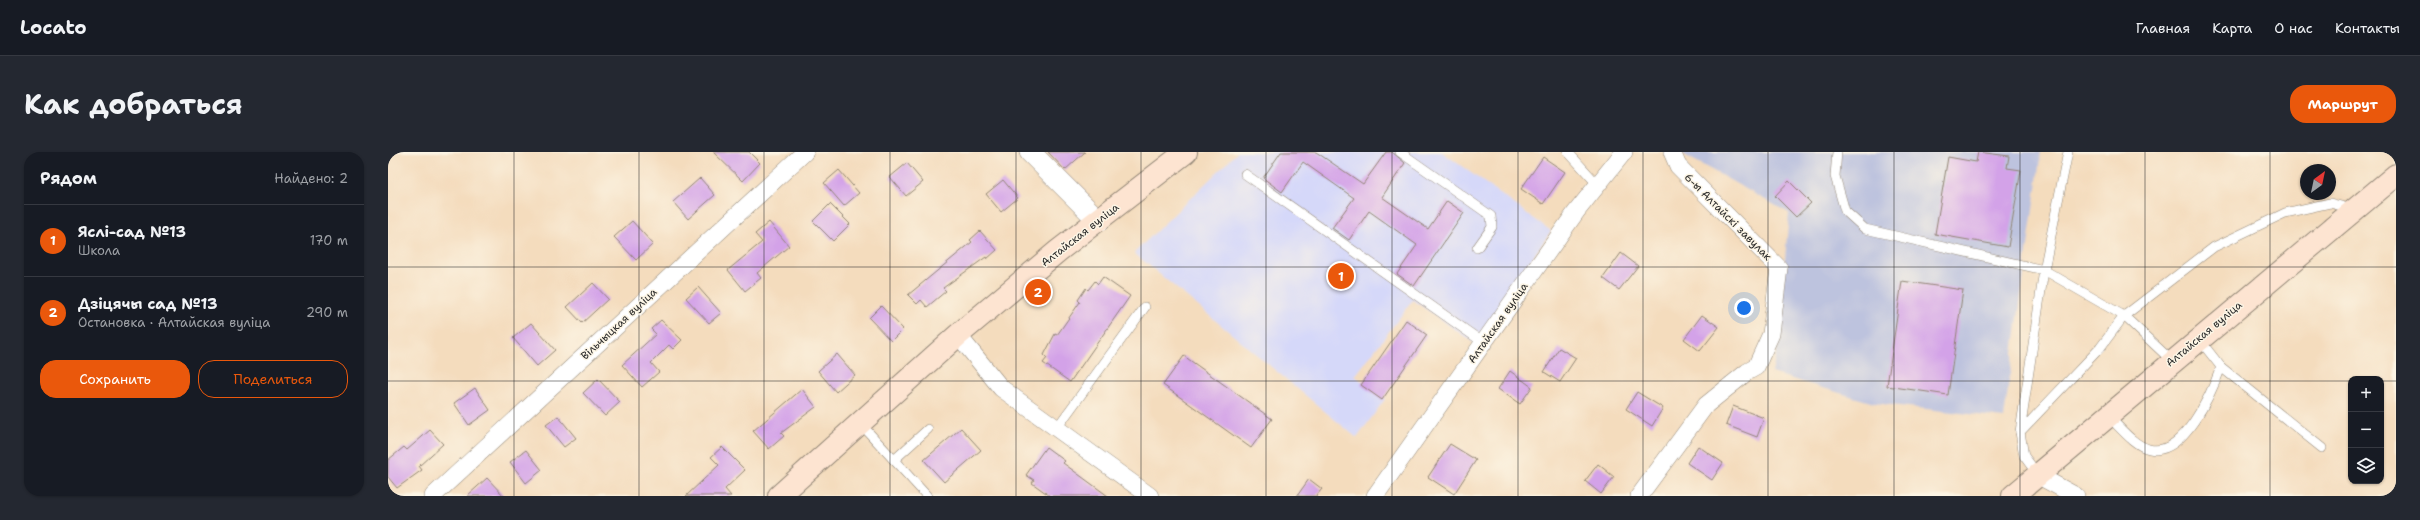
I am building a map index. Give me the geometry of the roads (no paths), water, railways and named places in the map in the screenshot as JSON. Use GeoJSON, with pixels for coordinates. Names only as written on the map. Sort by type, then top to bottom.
{"type":"FeatureCollection","features":[{"type":"Feature","properties":{"kind":"main road","name":"Алтайская вуліца"},"geometry":{"type":"LineString","coordinates":[[779,496],[958,335],[1058,251],[1099,221],[1186,152]]}},
{"type":"Feature","properties":{"kind":"main road","name":"Алтайская вуліца"},"geometry":{"type":"LineString","coordinates":[[2013,496],[2039,476],[2172,361],[2396,174]]}},
{"type":"Feature","properties":{"kind":"street","name":"Вільчыцкая вуліца"},"geometry":{"type":"LineString","coordinates":[[433,496],[805,152]]}},
{"type":"Feature","properties":{"kind":"street"},"geometry":{"type":"LineString","coordinates":[[1030,152],[1099,221]]}},
{"type":"Feature","properties":{"kind":"street","name":"Алтайская вуліца"},"geometry":{"type":"LineString","coordinates":[[1375,496],[1598,185],[1624,152]]}},
{"type":"Feature","properties":{"kind":"street","name":"6-ы Алтайскі завулак"},"geometry":{"type":"LineString","coordinates":[[1639,496],[1706,405],[1747,372],[1756,367],[1771,334],[1778,268],[1678,166],[1672,152]]}},
{"type":"Feature","properties":{"kind":"street"},"geometry":{"type":"LineString","coordinates":[[958,335],[1001,388],[1150,496]]}},
{"type":"Feature","properties":{"kind":"street"},"geometry":{"type":"LineString","coordinates":[[2039,476],[2076,496]]}},
{"type":"Feature","properties":{"kind":"lane"},"geometry":{"type":"LineString","coordinates":[[1400,152],[1491,216],[1492,227],[1477,248]]}},
{"type":"Feature","properties":{"kind":"lane"},"geometry":{"type":"LineString","coordinates":[[1568,152],[1598,185]]}},
{"type":"Feature","properties":{"kind":"lane"},"geometry":{"type":"LineString","coordinates":[[1837,152],[1835,176],[1845,211],[1865,229],[2044,270],[2124,316],[2172,361]]}},
{"type":"Feature","properties":{"kind":"lane"},"geometry":{"type":"LineString","coordinates":[[2039,476],[2024,456],[2020,432],[2044,270],[2068,152]]}},
{"type":"Feature","properties":{"kind":"lane"},"geometry":{"type":"LineString","coordinates":[[1245,174],[1484,343]]}},
{"type":"Feature","properties":{"kind":"lane"},"geometry":{"type":"LineString","coordinates":[[2020,432],[2100,348],[2124,316],[2214,247],[2285,212],[2330,203],[2354,210]]}},
{"type":"Feature","properties":{"kind":"lane"},"geometry":{"type":"LineString","coordinates":[[1056,429],[1145,307]]}},
{"type":"Feature","properties":{"kind":"lane"},"geometry":{"type":"LineString","coordinates":[[2199,339],[2221,366],[2322,448]]}},
{"type":"Feature","properties":{"kind":"lane"},"geometry":{"type":"LineString","coordinates":[[2108,416],[2136,443],[2148,449],[2160,450],[2171,445],[2199,414],[2221,366]]}},
{"type":"Feature","properties":{"kind":"lane"},"geometry":{"type":"LineString","coordinates":[[860,423],[927,496]]}},
{"type":"Feature","properties":{"kind":"lane"},"geometry":{"type":"LineString","coordinates":[[894,460],[928,429]]}},
{"type":"Feature","properties":{"kind":"place","name":"Яслі-сад №13"},"geometry":{"type":"Point","coordinates":[1341,276]}},
{"type":"Feature","properties":{"kind":"place","name":"Дзіцячы сад №13"},"geometry":{"type":"Point","coordinates":[1038,292]}}]}
